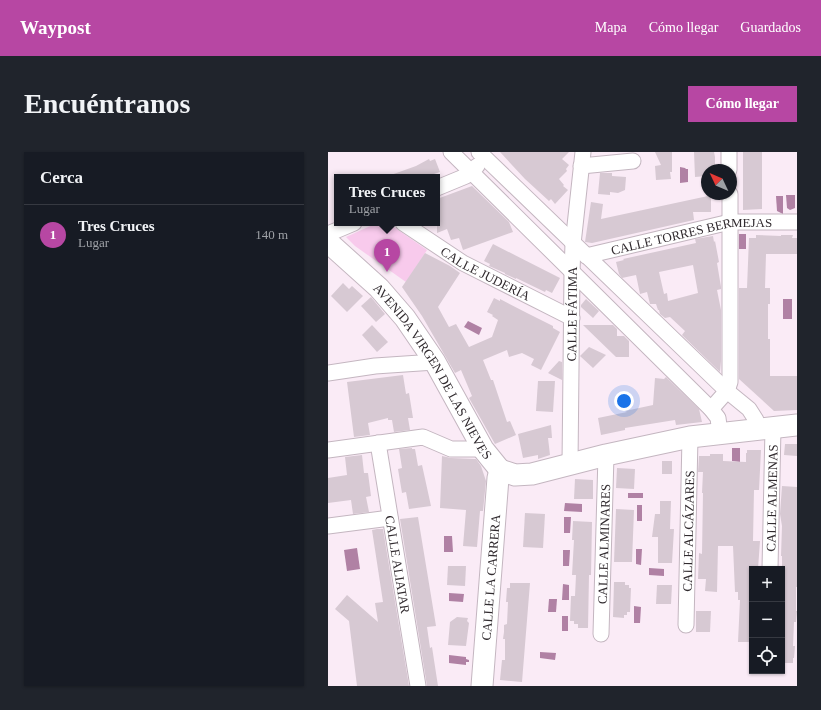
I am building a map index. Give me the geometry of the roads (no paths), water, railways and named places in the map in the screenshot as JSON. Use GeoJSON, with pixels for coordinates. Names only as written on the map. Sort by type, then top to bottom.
{"type":"FeatureCollection","features":[{"type":"Feature","properties":{"kind":"street"},"geometry":{"type":"LineString","coordinates":[[451,152],[711,409],[718,418],[720,433]]}},
{"type":"Feature","properties":{"kind":"street"},"geometry":{"type":"LineString","coordinates":[[729,152],[729,164]]}},
{"type":"Feature","properties":{"kind":"street"},"geometry":{"type":"LineString","coordinates":[[440,187],[466,176],[471,172],[482,155]]}},
{"type":"Feature","properties":{"kind":"street","name":"CALLE ALMENAS"},"geometry":{"type":"LineString","coordinates":[[482,155],[666,333],[748,409],[765,429],[770,566]]}},
{"type":"Feature","properties":{"kind":"street","name":"CALLE FÁTIMA"},"geometry":{"type":"LineString","coordinates":[[570,464],[573,244],[582,159],[634,161]]}},
{"type":"Feature","properties":{"kind":"street"},"geometry":{"type":"LineString","coordinates":[[483,184],[497,170]]}},
{"type":"Feature","properties":{"kind":"street"},"geometry":{"type":"LineString","coordinates":[[711,409],[727,391],[730,382],[730,200]]}},
{"type":"Feature","properties":{"kind":"street","name":"CALLE TORRES BERMEJAS"},"geometry":{"type":"LineString","coordinates":[[586,256],[730,222],[797,222]]}},
{"type":"Feature","properties":{"kind":"street"},"geometry":{"type":"LineString","coordinates":[[328,234],[347,226]]}},
{"type":"Feature","properties":{"kind":"street","name":"CALLE JUDERÍA"},"geometry":{"type":"LineString","coordinates":[[408,226],[463,263],[572,318]]}},
{"type":"Feature","properties":{"kind":"street","name":"AVENIDA VIRGEN DE LAS NIEVES"},"geometry":{"type":"LineString","coordinates":[[328,242],[379,288],[405,318],[435,362],[483,449],[500,470]]}},
{"type":"Feature","properties":{"kind":"street"},"geometry":{"type":"LineString","coordinates":[[650,349],[666,333]]}},
{"type":"Feature","properties":{"kind":"street"},"geometry":{"type":"LineString","coordinates":[[328,373],[375,366],[435,362]]}},
{"type":"Feature","properties":{"kind":"street"},"geometry":{"type":"LineString","coordinates":[[500,470],[515,475],[532,474],[606,454],[690,437],[797,425]]}},
{"type":"Feature","properties":{"kind":"street"},"geometry":{"type":"LineString","coordinates":[[328,450],[424,437],[452,449],[483,449]]}},
{"type":"Feature","properties":{"kind":"street","name":"CALLE ALCÁZARES"},"geometry":{"type":"LineString","coordinates":[[686,625],[690,437]]}},
{"type":"Feature","properties":{"kind":"street","name":"CALLE ALIATAR"},"geometry":{"type":"LineString","coordinates":[[378,443],[418,686]]}},
{"type":"Feature","properties":{"kind":"street","name":"CALLE ALMINARES"},"geometry":{"type":"LineString","coordinates":[[601,634],[606,454]]}},
{"type":"Feature","properties":{"kind":"street","name":"CALLE LA CARRERA"},"geometry":{"type":"LineString","coordinates":[[482,686],[498,478],[500,470]]}},
{"type":"Feature","properties":{"kind":"street"},"geometry":{"type":"LineString","coordinates":[[328,526],[390,518]]}},
{"type":"Feature","properties":{"kind":"place","name":"Tres Cruces"},"geometry":{"type":"Point","coordinates":[387,272]}}]}
